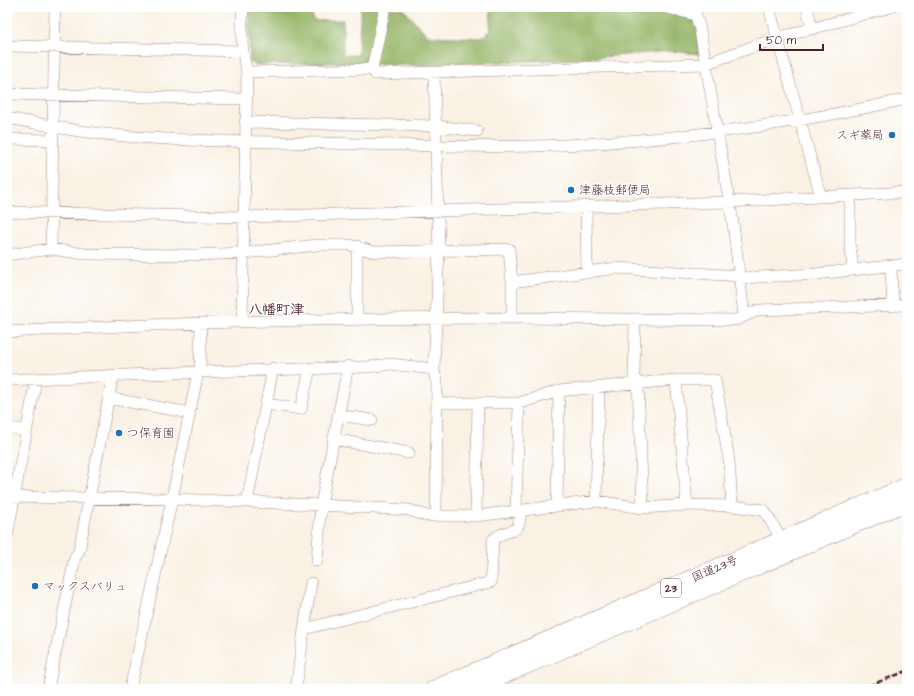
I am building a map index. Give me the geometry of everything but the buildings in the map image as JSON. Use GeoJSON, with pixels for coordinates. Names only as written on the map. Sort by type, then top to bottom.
{"type":"FeatureCollection","features":[{"type":"Feature","properties":{"kind":"highway","name":"国道23号"},"geometry":{"type":"LineString","coordinates":[[471,689],[786,547],[907,486]]}},
{"type":"Feature","properties":{"kind":"highway","name":"国道23号"},"geometry":{"type":"LineString","coordinates":[[434,689],[786,547],[907,502]]}},
{"type":"Feature","properties":{"kind":"street"},"geometry":{"type":"LineString","coordinates":[[52,250],[55,7]]}},
{"type":"Feature","properties":{"kind":"street"},"geometry":{"type":"LineString","coordinates":[[242,321],[247,72],[243,51],[243,7]]}},
{"type":"Feature","properties":{"kind":"street"},"geometry":{"type":"LineString","coordinates":[[385,7],[372,69],[375,74],[705,64],[777,38],[892,7]]}},
{"type":"Feature","properties":{"kind":"street"},"geometry":{"type":"LineString","coordinates":[[663,7],[695,11],[728,202],[733,223],[744,316]]}},
{"type":"Feature","properties":{"kind":"street"},"geometry":{"type":"LineString","coordinates":[[769,7],[821,197]]}},
{"type":"Feature","properties":{"kind":"street"},"geometry":{"type":"LineString","coordinates":[[807,7],[812,29]]}},
{"type":"Feature","properties":{"kind":"street"},"geometry":{"type":"LineString","coordinates":[[7,46],[243,51]]}},
{"type":"Feature","properties":{"kind":"street"},"geometry":{"type":"LineString","coordinates":[[247,72],[372,69]]}},
{"type":"Feature","properties":{"kind":"street"},"geometry":{"type":"LineString","coordinates":[[434,72],[437,126],[439,250],[435,375],[437,403],[436,516]]}},
{"type":"Feature","properties":{"kind":"street"},"geometry":{"type":"LineString","coordinates":[[7,94],[246,99]]}},
{"type":"Feature","properties":{"kind":"street"},"geometry":{"type":"LineString","coordinates":[[7,118],[123,136],[437,146],[583,144],[717,132],[843,113],[907,99]]}},
{"type":"Feature","properties":{"kind":"street"},"geometry":{"type":"LineString","coordinates":[[245,122],[437,126],[477,131]]}},
{"type":"Feature","properties":{"kind":"street"},"geometry":{"type":"LineString","coordinates":[[7,139],[53,140]]}},
{"type":"Feature","properties":{"kind":"street"},"geometry":{"type":"LineString","coordinates":[[7,212],[245,217],[728,202],[907,192]]}},
{"type":"Feature","properties":{"kind":"street"},"geometry":{"type":"LineString","coordinates":[[850,196],[850,243],[854,270]]}},
{"type":"Feature","properties":{"kind":"street"},"geometry":{"type":"LineString","coordinates":[[586,206],[587,273]]}},
{"type":"Feature","properties":{"kind":"street"},"geometry":{"type":"LineString","coordinates":[[7,255],[52,250],[85,254],[132,256],[244,253],[317,245],[350,244],[374,252],[509,249],[512,282],[512,318]]}},
{"type":"Feature","properties":{"kind":"street"},"geometry":{"type":"LineString","coordinates":[[357,246],[357,320]]}},
{"type":"Feature","properties":{"kind":"street"},"geometry":{"type":"LineString","coordinates":[[512,282],[617,268],[740,277],[854,270],[907,264]]}},
{"type":"Feature","properties":{"kind":"street"},"geometry":{"type":"LineString","coordinates":[[888,265],[891,271],[893,306]]}},
{"type":"Feature","properties":{"kind":"street"},"geometry":{"type":"LineString","coordinates":[[7,332],[242,321],[436,318],[736,320],[758,310],[907,305]]}},
{"type":"Feature","properties":{"kind":"street"},"geometry":{"type":"LineString","coordinates":[[635,319],[634,377],[638,383],[643,508]]}},
{"type":"Feature","properties":{"kind":"street"},"geometry":{"type":"LineString","coordinates":[[130,689],[199,372],[201,323]]}},
{"type":"Feature","properties":{"kind":"street"},"geometry":{"type":"LineString","coordinates":[[7,380],[273,368],[348,366],[367,367],[390,364],[435,375]]}},
{"type":"Feature","properties":{"kind":"street"},"geometry":{"type":"LineString","coordinates":[[317,561],[321,505],[348,366]]}},
{"type":"Feature","properties":{"kind":"street"},"geometry":{"type":"LineString","coordinates":[[247,502],[273,368]]}},
{"type":"Feature","properties":{"kind":"street"},"geometry":{"type":"LineString","coordinates":[[266,404],[301,409],[310,368]]}},
{"type":"Feature","properties":{"kind":"street"},"geometry":{"type":"LineString","coordinates":[[48,689],[89,499],[113,375]]}},
{"type":"Feature","properties":{"kind":"street"},"geometry":{"type":"LineString","coordinates":[[7,537],[11,498],[36,379]]}},
{"type":"Feature","properties":{"kind":"street"},"geometry":{"type":"LineString","coordinates":[[437,403],[519,403],[558,391],[676,380],[715,380],[729,460],[732,506]]}},
{"type":"Feature","properties":{"kind":"street"},"geometry":{"type":"LineString","coordinates":[[676,380],[687,505]]}},
{"type":"Feature","properties":{"kind":"street"},"geometry":{"type":"LineString","coordinates":[[596,500],[599,387]]}},
{"type":"Feature","properties":{"kind":"street"},"geometry":{"type":"LineString","coordinates":[[557,506],[558,391]]}},
{"type":"Feature","properties":{"kind":"street"},"geometry":{"type":"LineString","coordinates":[[108,398],[190,414]]}},
{"type":"Feature","properties":{"kind":"street"},"geometry":{"type":"LineString","coordinates":[[476,516],[478,403]]}},
{"type":"Feature","properties":{"kind":"street"},"geometry":{"type":"LineString","coordinates":[[304,629],[491,582],[493,540],[519,526],[521,521],[518,511],[519,403]]}},
{"type":"Feature","properties":{"kind":"street"},"geometry":{"type":"LineString","coordinates":[[338,415],[372,420]]}},
{"type":"Feature","properties":{"kind":"street"},"geometry":{"type":"LineString","coordinates":[[7,427],[26,431]]}},
{"type":"Feature","properties":{"kind":"street"},"geometry":{"type":"LineString","coordinates":[[333,439],[408,453]]}},
{"type":"Feature","properties":{"kind":"street"},"geometry":{"type":"LineString","coordinates":[[11,498],[172,500],[321,505],[409,510],[427,516],[476,516],[596,500],[643,508],[687,505],[732,506],[764,510],[786,547]]}},
{"type":"Feature","properties":{"kind":"street"},"geometry":{"type":"LineString","coordinates":[[296,689],[311,583]]}},
{"type":"Feature","properties":{"kind":"green space"},"geometry":{"type":"Polygon","coordinates":[[[248,7],[312,7],[313,21],[343,20],[343,55],[358,55],[361,7],[403,9],[428,36],[482,38],[490,30],[491,7],[651,7],[693,19],[697,31],[699,54],[671,51],[577,59],[425,65],[386,65],[361,62],[255,65],[250,62],[248,7]]]}},
{"type":"Feature","properties":{"kind":"railway"},"geometry":{"type":"LineString","coordinates":[[860,689],[907,671]]}},
{"type":"Feature","properties":{"kind":"place","name":"スギ薬局"},"geometry":{"type":"Point","coordinates":[892,135]}},
{"type":"Feature","properties":{"kind":"place","name":"津藤枝郵便局"},"geometry":{"type":"Point","coordinates":[571,190]}},
{"type":"Feature","properties":{"kind":"place","name":"つ保育園"},"geometry":{"type":"Point","coordinates":[119,433]}},
{"type":"Feature","properties":{"kind":"place","name":"マックスバリュ"},"geometry":{"type":"Point","coordinates":[35,586]}},
{"type":"Feature","properties":{"kind":"district","name":"八幡町津"},"geometry":{"type":"Point","coordinates":[276,310]}}]}
